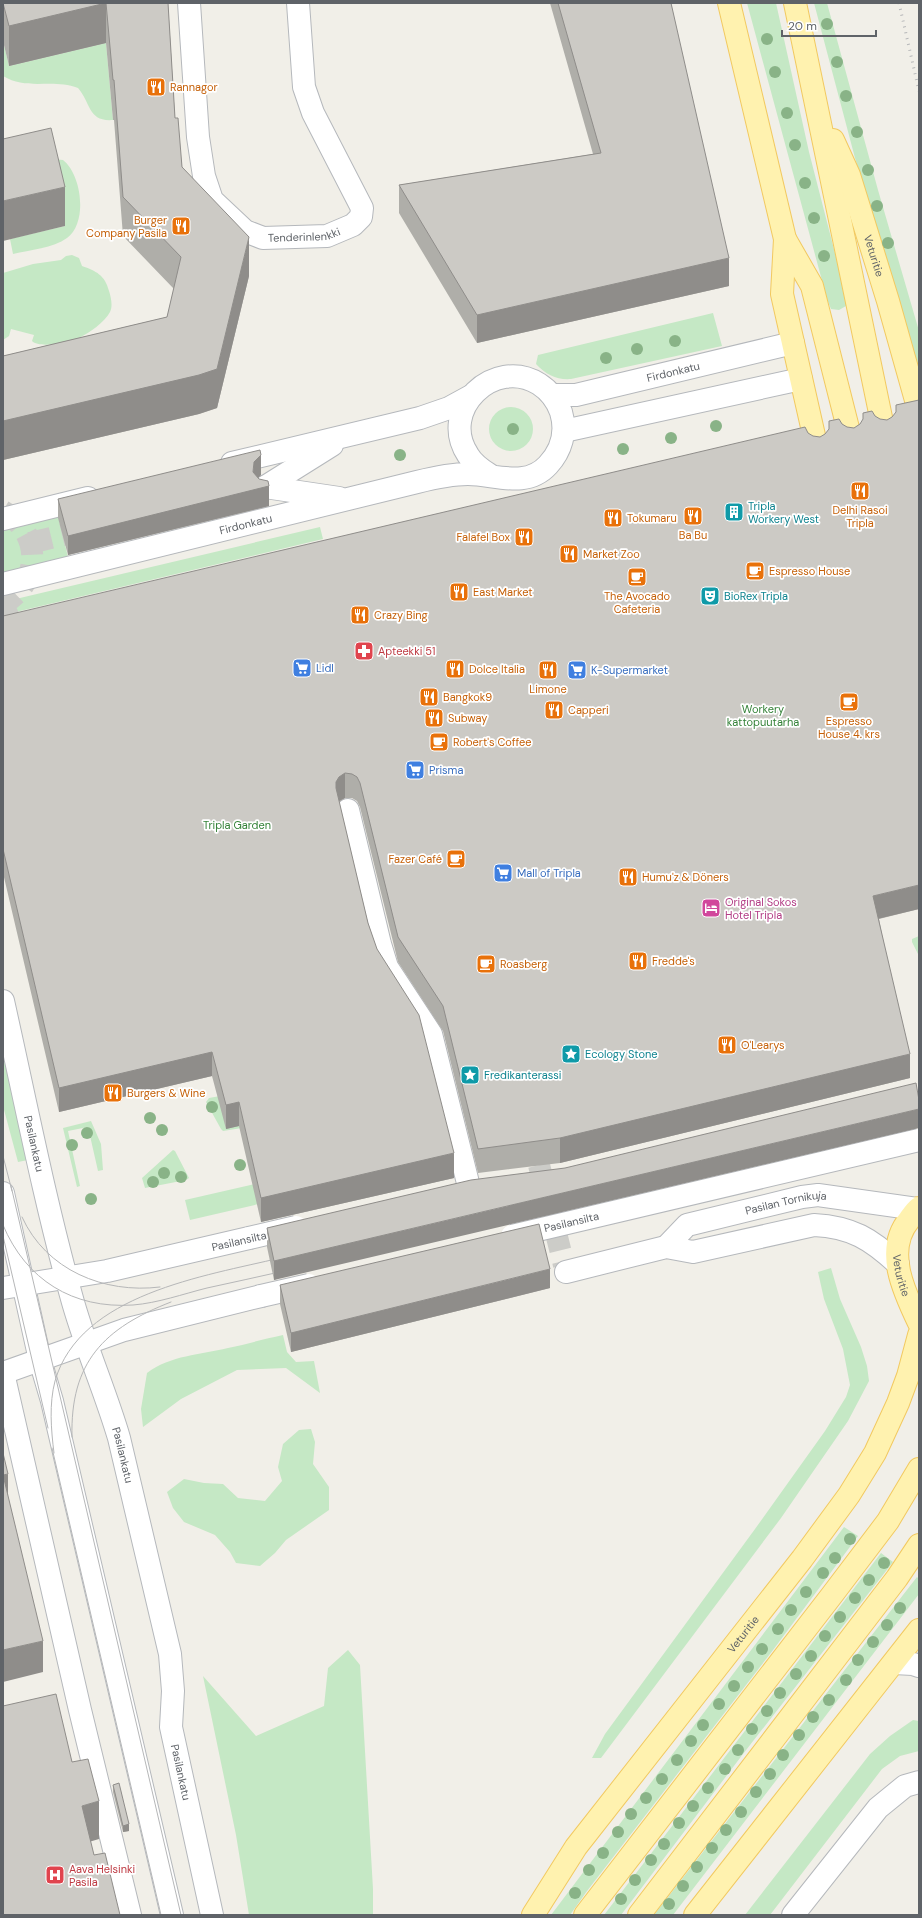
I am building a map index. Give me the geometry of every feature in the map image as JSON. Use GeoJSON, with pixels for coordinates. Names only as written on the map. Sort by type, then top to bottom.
{"type":"FeatureCollection","features":[{"type":"Feature","properties":{"kind":"main road"},"geometry":{"type":"LineString","coordinates":[[729,3],[785,239],[782,294],[817,449]]}},
{"type":"Feature","properties":{"kind":"main road"},"geometry":{"type":"LineString","coordinates":[[795,3],[884,432]]}},
{"type":"Feature","properties":{"kind":"main road","name":"Veturitie"},"geometry":{"type":"LineString","coordinates":[[817,104],[849,175],[888,301],[919,411]]}},
{"type":"Feature","properties":{"kind":"main road"},"geometry":{"type":"LineString","coordinates":[[785,239],[812,286],[851,440]]}},
{"type":"Feature","properties":{"kind":"main road","name":"Veturitie"},"geometry":{"type":"LineString","coordinates":[[918,1209],[902,1227],[897,1240],[898,1264],[902,1282],[919,1323]]}},
{"type":"Feature","properties":{"kind":"main road","name":"Veturitie"},"geometry":{"type":"LineString","coordinates":[[533,1915],[576,1848],[802,1559],[849,1495],[875,1453],[898,1403],[908,1376],[919,1335]]}},
{"type":"Feature","properties":{"kind":"main road"},"geometry":{"type":"LineString","coordinates":[[585,1915],[888,1521],[919,1469]]}},
{"type":"Feature","properties":{"kind":"main road"},"geometry":{"type":"LineString","coordinates":[[639,1915],[897,1578],[919,1545]]}},
{"type":"Feature","properties":{"kind":"main road"},"geometry":{"type":"LineString","coordinates":[[695,1915],[919,1630]]}},
{"type":"Feature","properties":{"kind":"street","name":"Tenderinlenkki"},"geometry":{"type":"LineString","coordinates":[[189,3],[198,137],[204,176],[212,200],[245,231],[263,238],[327,236],[353,225],[361,217],[362,208],[313,113],[304,87],[298,3]]}},
{"type":"Feature","properties":{"kind":"street","name":"Firdonkatu"},"geometry":{"type":"LineString","coordinates":[[552,395],[576,395],[793,343]]}},
{"type":"Feature","properties":{"kind":"street","name":"Firdonkatu"},"geometry":{"type":"LineString","coordinates":[[3,584],[436,478],[466,474],[490,475],[505,480],[520,480],[535,475],[546,467],[555,456],[561,444],[564,431],[561,412],[552,395],[534,381],[511,376],[488,382],[471,396],[449,408],[420,418],[210,468]]}},
{"type":"Feature","properties":{"kind":"street"},"geometry":{"type":"LineString","coordinates":[[564,431],[801,379]]}},
{"type":"Feature","properties":{"kind":"street","name":"Firdonkatu"},"geometry":{"type":"LineString","coordinates":[[471,396],[463,410],[460,425],[461,440],[467,455],[477,466],[490,475]]}},
{"type":"Feature","properties":{"kind":"street"},"geometry":{"type":"LineString","coordinates":[[348,434],[264,487],[350,499]]}},
{"type":"Feature","properties":{"kind":"street"},"geometry":{"type":"LineString","coordinates":[[3,519],[110,493]]}},
{"type":"Feature","properties":{"kind":"street"},"geometry":{"type":"LineString","coordinates":[[348,810],[380,944],[388,967],[431,1034],[469,1187]]}},
{"type":"Feature","properties":{"kind":"street","name":"Pasilankatu"},"geometry":{"type":"LineString","coordinates":[[3,1001],[66,1277],[86,1343],[110,1406],[119,1438],[170,1654],[173,1691],[171,1727],[212,1915]]}},
{"type":"Feature","properties":{"kind":"street","name":"Pasilansilta"},"geometry":{"type":"LineString","coordinates":[[491,1241],[919,1140]]}},
{"type":"Feature","properties":{"kind":"street"},"geometry":{"type":"LineString","coordinates":[[446,1193],[469,1187],[492,1184]]}},
{"type":"Feature","properties":{"kind":"street"},"geometry":{"type":"LineString","coordinates":[[3,1193],[13,1286],[40,1360],[54,1411],[172,1915]]}},
{"type":"Feature","properties":{"kind":"street","name":"Pasilan Tornikuja"},"geometry":{"type":"LineString","coordinates":[[666,1247],[687,1225],[802,1197],[818,1195],[918,1209]]}},
{"type":"Feature","properties":{"kind":"street","name":"Pasilansilta"},"geometry":{"type":"LineString","coordinates":[[13,1286],[107,1271],[318,1222]]}},
{"type":"Feature","properties":{"kind":"street"},"geometry":{"type":"LineString","coordinates":[[559,1271],[666,1247],[693,1252],[814,1225],[831,1226],[850,1230],[880,1247],[898,1264]]}},
{"type":"Feature","properties":{"kind":"street"},"geometry":{"type":"LineString","coordinates":[[130,1915],[80,1710],[3,1373],[124,1330],[330,1280]]}},
{"type":"Feature","properties":{"kind":"street"},"geometry":{"type":"LineString","coordinates":[[894,1663],[913,1664],[919,1666]]}},
{"type":"Feature","properties":{"kind":"street"},"geometry":{"type":"LineString","coordinates":[[793,1915],[878,1808],[904,1786],[919,1782]]}},
{"type":"Feature","properties":{"kind":"green space"},"geometry":{"type":"Polygon","coordinates":[[[747,3],[776,3],[809,152],[846,296],[846,306],[839,310],[831,309],[827,299],[747,3]]]}},
{"type":"Feature","properties":{"kind":"green space"},"geometry":{"type":"Polygon","coordinates":[[[814,3],[827,3],[878,190],[919,331],[919,374],[855,158],[814,3]]]}},
{"type":"Feature","properties":{"kind":"green space"},"geometry":{"type":"Polygon","coordinates":[[[3,41],[9,66],[106,43],[113,120],[105,120],[94,115],[78,88],[59,84],[22,83],[3,76],[3,41]]]}},
{"type":"Feature","properties":{"kind":"green space"},"geometry":{"type":"Polygon","coordinates":[[[53,159],[63,160],[75,176],[80,199],[78,222],[74,231],[67,238],[55,244],[13,254],[10,239],[65,226],[53,159]]]}},
{"type":"Feature","properties":{"kind":"green space"},"geometry":{"type":"Polygon","coordinates":[[[72,255],[79,258],[82,266],[96,272],[105,281],[110,293],[111,302],[111,310],[108,316],[87,333],[79,338],[69,341],[48,345],[36,343],[32,341],[34,335],[11,329],[9,336],[3,340],[3,273],[33,264],[61,260],[66,256],[72,255]]]}},
{"type":"Feature","properties":{"kind":"green space"},"geometry":{"type":"Polygon","coordinates":[[[713,313],[722,346],[571,379],[561,379],[552,376],[536,364],[538,355],[713,313]]]}},
{"type":"Feature","properties":{"kind":"green space"},"geometry":{"type":"Polygon","coordinates":[[[507,407],[515,407],[527,413],[533,425],[533,433],[527,445],[515,451],[507,451],[495,445],[489,433],[489,425],[495,413],[507,407]]]}},
{"type":"Feature","properties":{"kind":"green space"},"geometry":{"type":"Polygon","coordinates":[[[57,512],[68,557],[3,573],[3,524],[57,512]]]}},
{"type":"Feature","properties":{"kind":"green space"},"geometry":{"type":"Polygon","coordinates":[[[320,527],[323,539],[3,615],[3,602],[320,527]]]}},
{"type":"Feature","properties":{"kind":"green space"},"geometry":{"type":"Polygon","coordinates":[[[919,936],[919,956],[912,939],[919,936]]]}},
{"type":"Feature","properties":{"kind":"green space"},"geometry":{"type":"Polygon","coordinates":[[[3,1056],[28,1160],[18,1162],[3,1106],[3,1056]]]}},
{"type":"Feature","properties":{"kind":"green space"},"geometry":{"type":"Polygon","coordinates":[[[220,1096],[242,1128],[223,1131],[221,1129],[206,1102],[209,1098],[220,1096]]]}},
{"type":"Feature","properties":{"kind":"green space"},"geometry":{"type":"Polygon","coordinates":[[[91,1121],[101,1144],[103,1170],[98,1171],[88,1127],[68,1131],[80,1186],[77,1187],[63,1128],[91,1121]]]}},
{"type":"Feature","properties":{"kind":"green space"},"geometry":{"type":"Polygon","coordinates":[[[173,1150],[175,1151],[189,1178],[186,1180],[145,1188],[142,1178],[173,1150]]]}},
{"type":"Feature","properties":{"kind":"green space"},"geometry":{"type":"Polygon","coordinates":[[[259,1183],[263,1203],[190,1220],[185,1200],[259,1183]]]}},
{"type":"Feature","properties":{"kind":"green space"},"geometry":{"type":"Polygon","coordinates":[[[831,1268],[840,1299],[861,1347],[867,1366],[869,1381],[848,1421],[781,1518],[601,1758],[592,1758],[605,1734],[755,1529],[825,1431],[846,1397],[850,1385],[843,1349],[824,1299],[818,1272],[831,1268]]]}},
{"type":"Feature","properties":{"kind":"green space"},"geometry":{"type":"Polygon","coordinates":[[[283,1335],[287,1352],[296,1362],[314,1361],[320,1393],[286,1368],[237,1370],[181,1399],[143,1427],[141,1409],[147,1373],[156,1367],[166,1362],[186,1356],[283,1335]]]}},
{"type":"Feature","properties":{"kind":"green space"},"geometry":{"type":"Polygon","coordinates":[[[311,1429],[315,1442],[313,1464],[329,1487],[329,1510],[286,1540],[275,1553],[260,1566],[236,1563],[230,1552],[215,1535],[184,1522],[173,1508],[167,1492],[184,1479],[204,1483],[223,1484],[238,1498],[265,1501],[282,1481],[278,1467],[283,1444],[299,1430],[311,1429]]]}},
{"type":"Feature","properties":{"kind":"green space"},"geometry":{"type":"Polygon","coordinates":[[[844,1527],[858,1536],[773,1650],[570,1915],[551,1915],[844,1527]]]}},
{"type":"Feature","properties":{"kind":"green space"},"geometry":{"type":"Polygon","coordinates":[[[881,1553],[893,1562],[743,1754],[621,1915],[604,1915],[881,1553]]]}},
{"type":"Feature","properties":{"kind":"green space"},"geometry":{"type":"Polygon","coordinates":[[[917,1577],[919,1579],[919,1594],[673,1915],[654,1915],[917,1577]]]}},
{"type":"Feature","properties":{"kind":"green space"},"geometry":{"type":"Polygon","coordinates":[[[348,1650],[360,1665],[373,1889],[373,1915],[249,1915],[236,1835],[203,1676],[256,1736],[324,1706],[328,1668],[348,1650]]]}},
{"type":"Feature","properties":{"kind":"green space"},"geometry":{"type":"Polygon","coordinates":[[[913,1720],[919,1721],[919,1751],[900,1756],[882,1769],[770,1915],[745,1915],[870,1754],[890,1736],[913,1720]]]}},
{"type":"Feature","properties":{"kind":"building"},"geometry":{"type":"Polygon","coordinates":[[[3,3],[106,3],[9,26],[3,3]]]}},
{"type":"Feature","properties":{"kind":"building"},"geometry":{"type":"Polygon","coordinates":[[[106,3],[168,3],[175,118],[178,118],[182,167],[249,237],[217,369],[199,375],[3,421],[3,356],[167,317],[181,257],[123,197],[114,80],[106,3]]]}},
{"type":"Feature","properties":{"kind":"building"},"geometry":{"type":"Polygon","coordinates":[[[558,3],[671,3],[729,258],[477,315],[399,185],[601,153],[558,3]]]}},
{"type":"Feature","properties":{"kind":"building"},"geometry":{"type":"Polygon","coordinates":[[[51,128],[65,187],[3,201],[3,139],[51,128]]]}},
{"type":"Feature","properties":{"kind":"building","name":"Mall of Tripla"},"geometry":{"type":"Polygon","coordinates":[[[919,400],[919,885],[873,896],[910,1054],[560,1138],[478,1149],[443,1006],[398,937],[360,783],[357,777],[352,774],[345,773],[339,777],[336,782],[336,788],[368,923],[377,949],[419,1015],[454,1153],[261,1198],[239,1102],[226,1105],[212,1052],[59,1088],[3,849],[3,616],[805,427],[808,433],[813,436],[820,437],[829,429],[829,421],[839,419],[842,424],[847,427],[854,428],[860,424],[863,419],[863,413],[872,411],[875,416],[880,419],[887,420],[896,412],[896,405],[919,400]]]}},
{"type":"Feature","properties":{"kind":"building"},"geometry":{"type":"Polygon","coordinates":[[[260,450],[261,455],[254,462],[253,472],[259,479],[268,481],[269,486],[68,536],[58,499],[260,450]]]}},
{"type":"Feature","properties":{"kind":"building"},"geometry":{"type":"Polygon","coordinates":[[[916,1083],[919,1109],[274,1261],[267,1228],[471,1180],[565,1168],[916,1083]]]}},
{"type":"Feature","properties":{"kind":"building"},"geometry":{"type":"Polygon","coordinates":[[[539,1224],[550,1269],[291,1333],[280,1285],[539,1224]]]}},
{"type":"Feature","properties":{"kind":"building"},"geometry":{"type":"Polygon","coordinates":[[[3,1453],[8,1474],[3,1475],[3,1453]]]}},
{"type":"Feature","properties":{"kind":"building"},"geometry":{"type":"Polygon","coordinates":[[[3,1475],[43,1641],[3,1650],[3,1475]]]}},
{"type":"Feature","properties":{"kind":"building"},"geometry":{"type":"Polygon","coordinates":[[[56,1694],[72,1762],[88,1759],[99,1801],[82,1806],[94,1855],[105,1853],[120,1915],[3,1915],[3,1706],[56,1694]]]}},
{"type":"Feature","properties":{"kind":"building"},"geometry":{"type":"Polygon","coordinates":[[[119,1783],[129,1824],[123,1826],[113,1785],[119,1783]]]}},
{"type":"Feature","properties":{"kind":"tunnel"},"geometry":{"type":"LineString","coordinates":[[3,511],[16,520],[25,532],[30,544],[32,557],[30,570],[25,583],[16,594],[3,604]]}},
{"type":"Feature","properties":{"kind":"tunnel"},"geometry":{"type":"LineString","coordinates":[[30,543],[92,528]]}},
{"type":"Feature","properties":{"kind":"tunnel"},"geometry":{"type":"LineString","coordinates":[[4,604],[12,621],[31,629]]}},
{"type":"Feature","properties":{"kind":"tunnel"},"geometry":{"type":"LineString","coordinates":[[539,1165],[564,1265]]}},
{"type":"Feature","properties":{"kind":"tram line"},"geometry":{"type":"LineString","coordinates":[[3,1156],[12,1191]]}},
{"type":"Feature","properties":{"kind":"tram line"},"geometry":{"type":"LineString","coordinates":[[11,1186],[181,1915]]}},
{"type":"Feature","properties":{"kind":"tram line"},"geometry":{"type":"LineString","coordinates":[[22,1217],[33,1236],[46,1251],[61,1264],[79,1274],[98,1282],[118,1286],[139,1288],[160,1287]]}},
{"type":"Feature","properties":{"kind":"tram line"},"geometry":{"type":"LineString","coordinates":[[3,1225],[13,1244],[38,1276],[54,1287],[72,1296],[91,1302],[111,1305],[142,1304],[284,1271]]}},
{"type":"Feature","properties":{"kind":"tram line"},"geometry":{"type":"LineString","coordinates":[[3,1236],[48,1428]]}},
{"type":"Feature","properties":{"kind":"tram line"},"geometry":{"type":"LineString","coordinates":[[54,1453],[51,1417],[55,1381],[69,1351],[90,1328],[117,1309],[149,1294],[182,1282],[280,1258]]}},
{"type":"Feature","properties":{"kind":"tram line"},"geometry":{"type":"LineString","coordinates":[[72,1437],[73,1411],[77,1388],[85,1368],[96,1351],[110,1336],[127,1324],[147,1312],[171,1302]]}},
{"type":"Feature","properties":{"kind":"tram line"},"geometry":{"type":"LineString","coordinates":[[52,1448],[161,1915]]}},
{"type":"Feature","properties":{"kind":"railway"},"geometry":{"type":"LineString","coordinates":[[899,3],[919,91]]}},
{"type":"Feature","properties":{"kind":"place","name":"Rannagor"},"geometry":{"type":"Point","coordinates":[156,87]}},
{"type":"Feature","properties":{"kind":"place","name":"Burger Company Pasila"},"geometry":{"type":"Point","coordinates":[181,226]}},
{"type":"Feature","properties":{"kind":"place","name":"Delhi Rasoi Tripla"},"geometry":{"type":"Point","coordinates":[860,491]}},
{"type":"Feature","properties":{"kind":"place","name":"Tripla Workery West"},"geometry":{"type":"Point","coordinates":[734,512]}},
{"type":"Feature","properties":{"kind":"place","name":"Ba Bu"},"geometry":{"type":"Point","coordinates":[693,516]}},
{"type":"Feature","properties":{"kind":"place","name":"Tokumaru"},"geometry":{"type":"Point","coordinates":[613,518]}},
{"type":"Feature","properties":{"kind":"place","name":"Falafel Box"},"geometry":{"type":"Point","coordinates":[524,537]}},
{"type":"Feature","properties":{"kind":"place","name":"Market Zoo"},"geometry":{"type":"Point","coordinates":[569,554]}},
{"type":"Feature","properties":{"kind":"place","name":"Espresso House"},"geometry":{"type":"Point","coordinates":[755,571]}},
{"type":"Feature","properties":{"kind":"place","name":"The Avocado Cafeteria"},"geometry":{"type":"Point","coordinates":[637,577]}},
{"type":"Feature","properties":{"kind":"place","name":"East Market"},"geometry":{"type":"Point","coordinates":[459,592]}},
{"type":"Feature","properties":{"kind":"place","name":"BioRex Tripla"},"geometry":{"type":"Point","coordinates":[710,596]}},
{"type":"Feature","properties":{"kind":"place","name":"Crazy Bing"},"geometry":{"type":"Point","coordinates":[360,615]}},
{"type":"Feature","properties":{"kind":"place","name":"Apteekki 51"},"geometry":{"type":"Point","coordinates":[364,651]}},
{"type":"Feature","properties":{"kind":"place","name":"Lidl"},"geometry":{"type":"Point","coordinates":[302,668]}},
{"type":"Feature","properties":{"kind":"place","name":"Dolce Italia"},"geometry":{"type":"Point","coordinates":[455,669]}},
{"type":"Feature","properties":{"kind":"place","name":"Limone"},"geometry":{"type":"Point","coordinates":[548,670]}},
{"type":"Feature","properties":{"kind":"place","name":"K-Supermarket"},"geometry":{"type":"Point","coordinates":[577,670]}},
{"type":"Feature","properties":{"kind":"place","name":"Bangkok9"},"geometry":{"type":"Point","coordinates":[429,697]}},
{"type":"Feature","properties":{"kind":"place","name":"Espresso House 4. krs"},"geometry":{"type":"Point","coordinates":[849,702]}},
{"type":"Feature","properties":{"kind":"place","name":"Capperi"},"geometry":{"type":"Point","coordinates":[554,710]}},
{"type":"Feature","properties":{"kind":"place","name":"Subway"},"geometry":{"type":"Point","coordinates":[434,718]}},
{"type":"Feature","properties":{"kind":"place","name":"Robert's Coffee"},"geometry":{"type":"Point","coordinates":[439,742]}},
{"type":"Feature","properties":{"kind":"place","name":"Prisma"},"geometry":{"type":"Point","coordinates":[415,770]}},
{"type":"Feature","properties":{"kind":"place","name":"Fazer Café"},"geometry":{"type":"Point","coordinates":[456,859]}},
{"type":"Feature","properties":{"kind":"place","name":"Mall of Tripla"},"geometry":{"type":"Point","coordinates":[503,873]}},
{"type":"Feature","properties":{"kind":"place","name":"Humu'z & Döners"},"geometry":{"type":"Point","coordinates":[628,877]}},
{"type":"Feature","properties":{"kind":"place","name":"Original Sokos Hotel Tripla"},"geometry":{"type":"Point","coordinates":[711,908]}},
{"type":"Feature","properties":{"kind":"place","name":"Fredde's"},"geometry":{"type":"Point","coordinates":[638,961]}},
{"type":"Feature","properties":{"kind":"place","name":"Roasberg"},"geometry":{"type":"Point","coordinates":[486,964]}},
{"type":"Feature","properties":{"kind":"place","name":"O'Learys"},"geometry":{"type":"Point","coordinates":[727,1045]}},
{"type":"Feature","properties":{"kind":"place","name":"Ecology Stone"},"geometry":{"type":"Point","coordinates":[571,1054]}},
{"type":"Feature","properties":{"kind":"place","name":"Fredikanterassi"},"geometry":{"type":"Point","coordinates":[470,1075]}},
{"type":"Feature","properties":{"kind":"place","name":"Burgers & Wine"},"geometry":{"type":"Point","coordinates":[113,1093]}},
{"type":"Feature","properties":{"kind":"place","name":"Aava Helsinki Pasila"},"geometry":{"type":"Point","coordinates":[55,1875]}},
{"type":"Feature","properties":{"kind":"park label","name":"Workery kattopuutarha"},"geometry":{"type":"Point","coordinates":[763,715]}},
{"type":"Feature","properties":{"kind":"park label","name":"Tripla Garden"},"geometry":{"type":"Point","coordinates":[237,825]}}]}
